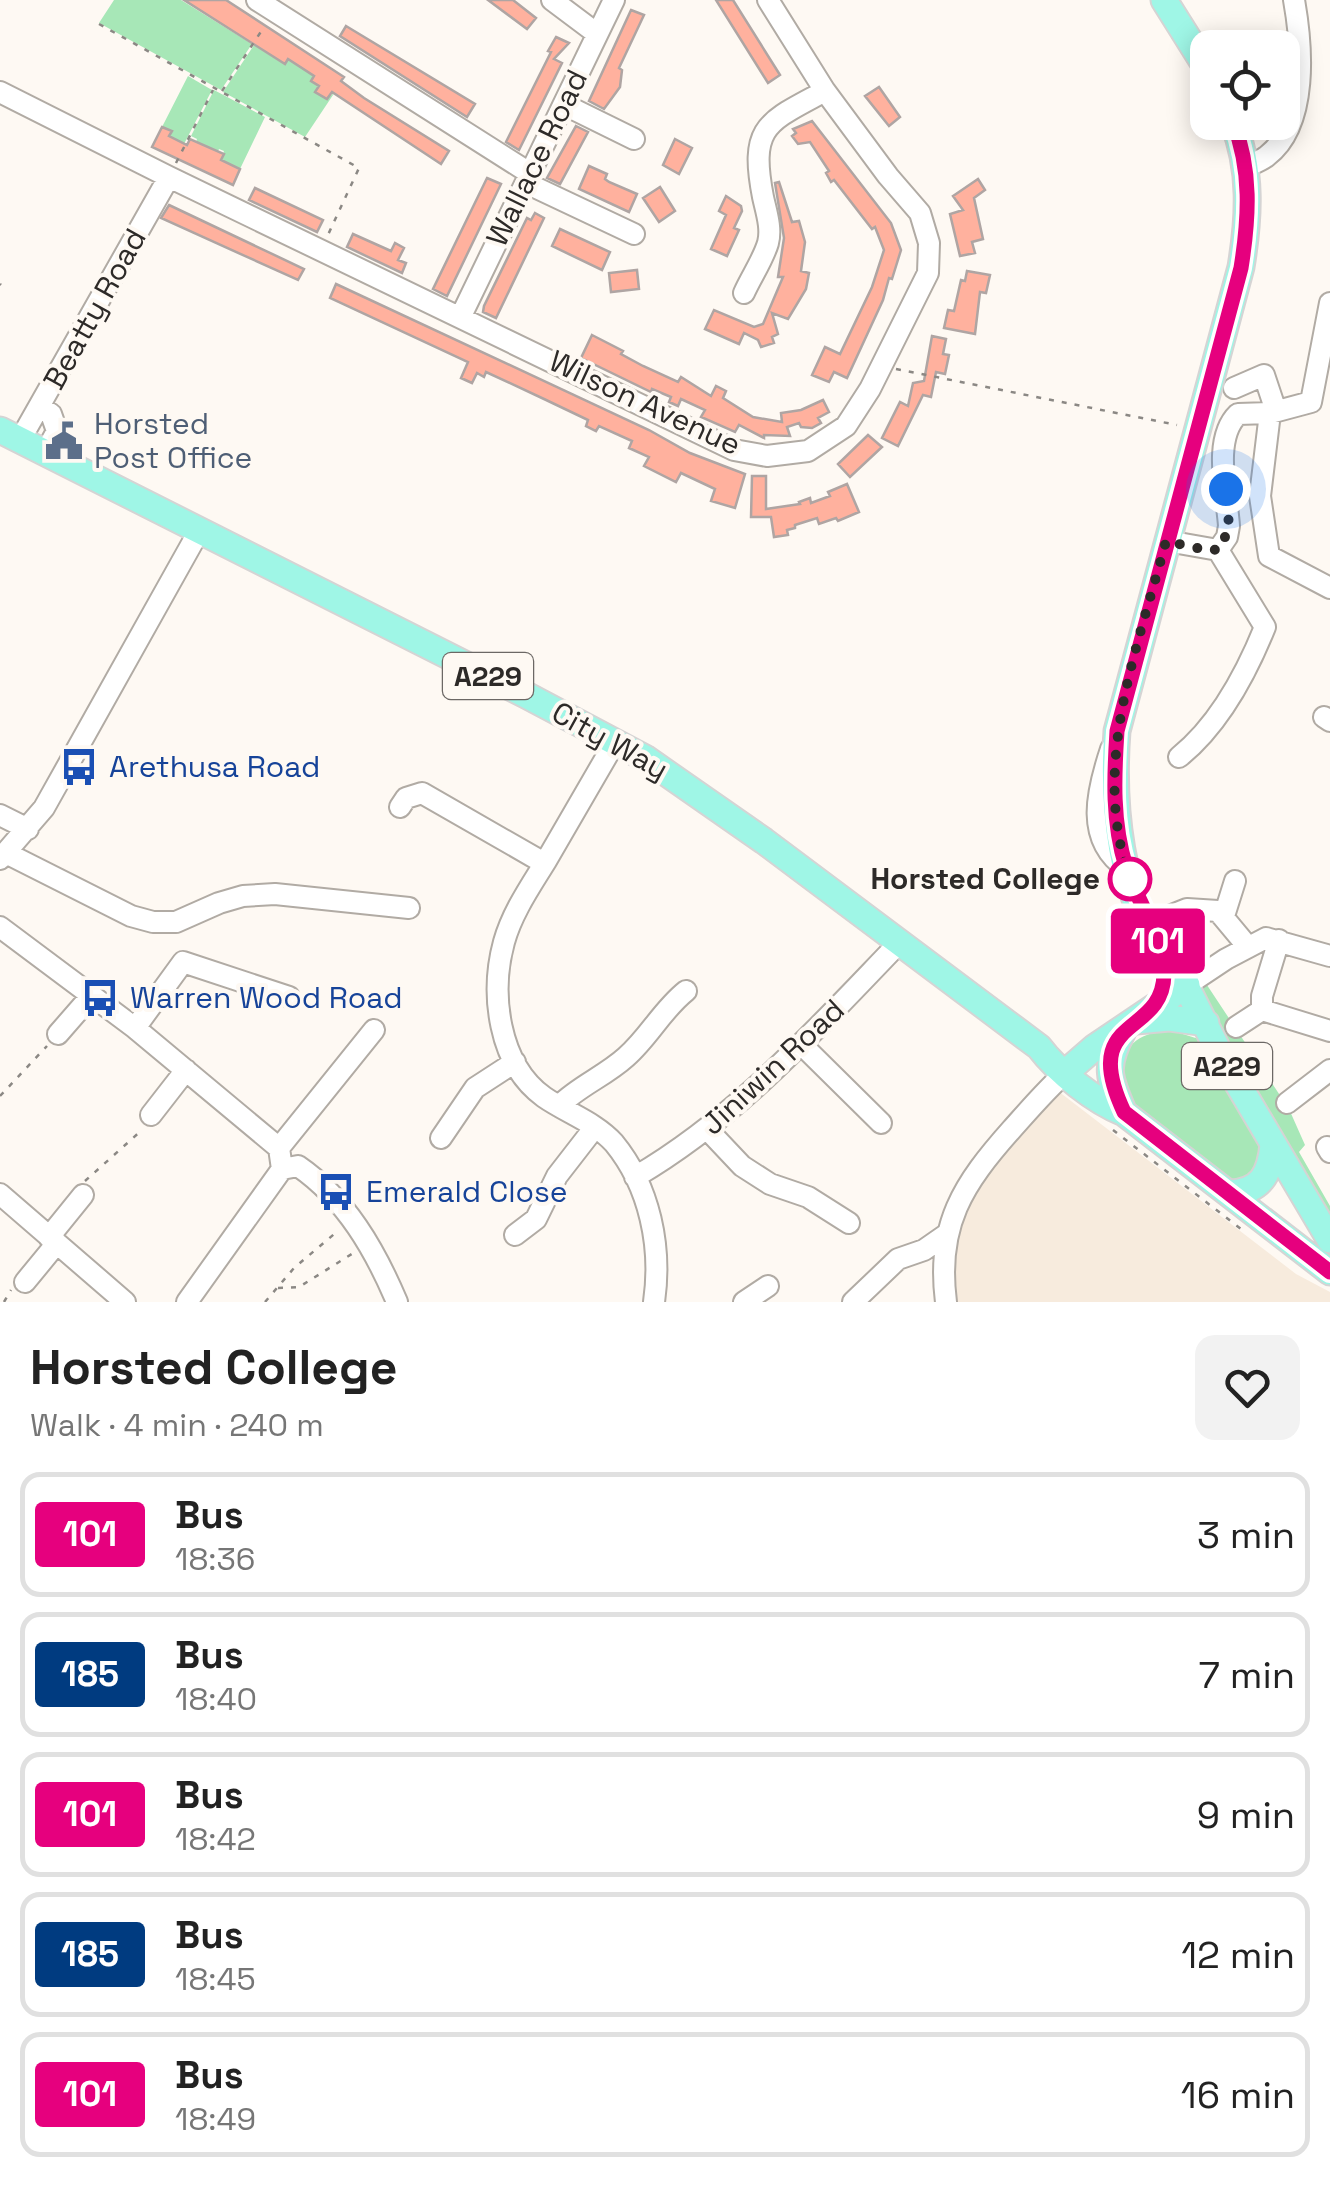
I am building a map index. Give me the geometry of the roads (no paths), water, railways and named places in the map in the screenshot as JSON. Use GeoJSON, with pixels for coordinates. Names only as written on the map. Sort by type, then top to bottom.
{"type":"FeatureCollection","features":[{"type":"Feature","properties":{"kind":"main road"},"geometry":{"type":"LineString","coordinates":[[1164,0],[1190,41]]}},
{"type":"Feature","properties":{"kind":"main road"},"geometry":{"type":"LineString","coordinates":[[1065,1073],[1095,1047],[1187,985],[1143,913],[1126,869],[1114,798],[1117,731],[1218,360],[1247,233],[1246,167],[1239,140]]}},
{"type":"Feature","properties":{"kind":"main road","name":"City Way"},"geometry":{"type":"LineString","coordinates":[[10,435],[616,742],[718,808],[1039,1047],[1065,1073]]}},
{"type":"Feature","properties":{"kind":"main road"},"geometry":{"type":"LineString","coordinates":[[1124,1112],[1109,1068],[1164,982],[1161,946]]}},
{"type":"Feature","properties":{"kind":"main road","name":"A229"},"geometry":{"type":"LineString","coordinates":[[1187,985],[1272,1145],[1330,1240]]}},
{"type":"Feature","properties":{"kind":"main road"},"geometry":{"type":"LineString","coordinates":[[1137,1020],[1169,1018],[1206,1024]]}},
{"type":"Feature","properties":{"kind":"main road"},"geometry":{"type":"LineString","coordinates":[[1039,1047],[1095,1047]]}},
{"type":"Feature","properties":{"kind":"main road","name":"A229"},"geometry":{"type":"LineString","coordinates":[[1065,1073],[1124,1112],[1330,1272]]}},
{"type":"Feature","properties":{"kind":"main road"},"geometry":{"type":"LineString","coordinates":[[1229,1193],[1241,1193],[1263,1180],[1269,1172],[1272,1145]]}},
{"type":"Feature","properties":{"kind":"street"},"geometry":{"type":"LineString","coordinates":[[552,0],[596,34]]}},
{"type":"Feature","properties":{"kind":"street","name":"Wallace Road"},"geometry":{"type":"LineString","coordinates":[[460,316],[614,0]]}},
{"type":"Feature","properties":{"kind":"street","name":"Wilson Avenue"},"geometry":{"type":"LineString","coordinates":[[2,97],[734,450],[767,456],[808,452],[846,426],[881,366],[928,274],[929,243],[920,213],[825,90],[768,0]]}},
{"type":"Feature","properties":{"kind":"street"},"geometry":{"type":"LineString","coordinates":[[1294,0],[1299,30]]}},
{"type":"Feature","properties":{"kind":"street"},"geometry":{"type":"LineString","coordinates":[[266,6],[529,178],[634,234]]}},
{"type":"Feature","properties":{"kind":"street"},"geometry":{"type":"LineString","coordinates":[[1300,38],[1300,80]]}},
{"type":"Feature","properties":{"kind":"street"},"geometry":{"type":"LineString","coordinates":[[744,293],[768,242],[758,172],[762,134],[774,119],[825,90]]}},
{"type":"Feature","properties":{"kind":"street"},"geometry":{"type":"LineString","coordinates":[[565,105],[634,139]]}},
{"type":"Feature","properties":{"kind":"street"},"geometry":{"type":"LineString","coordinates":[[1246,167],[1266,156],[1279,140]]}},
{"type":"Feature","properties":{"kind":"street","name":"Beatty Road"},"geometry":{"type":"LineString","coordinates":[[10,435],[40,407],[169,177]]}},
{"type":"Feature","properties":{"kind":"street"},"geometry":{"type":"LineString","coordinates":[[1218,550],[1229,526],[1224,452],[1228,428],[1238,414],[1273,412],[1310,402],[1330,303]]}},
{"type":"Feature","properties":{"kind":"street"},"geometry":{"type":"LineString","coordinates":[[1234,388],[1264,375],[1273,412],[1260,496],[1269,556],[1330,588]]}},
{"type":"Feature","properties":{"kind":"street"},"geometry":{"type":"LineString","coordinates":[[40,407],[51,414],[56,431],[46,453]]}},
{"type":"Feature","properties":{"kind":"street"},"geometry":{"type":"LineString","coordinates":[[199,531],[54,792],[28,830],[3,856],[131,916],[154,922],[176,922],[219,902],[243,896],[276,894],[409,908]]}},
{"type":"Feature","properties":{"kind":"street"},"geometry":{"type":"LineString","coordinates":[[1166,541],[1218,550],[1265,627],[1248,670],[1194,744],[1179,756]]}},
{"type":"Feature","properties":{"kind":"street"},"geometry":{"type":"LineString","coordinates":[[616,742],[510,923],[499,966],[498,1008],[515,1062],[532,1086],[596,1127],[614,1144],[634,1177],[654,1234],[658,1262],[654,1302]]}},
{"type":"Feature","properties":{"kind":"street"},"geometry":{"type":"LineString","coordinates":[[400,807],[416,792],[544,863]]}},
{"type":"Feature","properties":{"kind":"street"},"geometry":{"type":"LineString","coordinates":[[0,815],[28,830]]}},
{"type":"Feature","properties":{"kind":"street"},"geometry":{"type":"LineString","coordinates":[[1224,916],[1235,881]]}},
{"type":"Feature","properties":{"kind":"street"},"geometry":{"type":"LineString","coordinates":[[1167,917],[1187,909],[1204,909],[1224,916],[1248,947]]}},
{"type":"Feature","properties":{"kind":"street"},"geometry":{"type":"LineString","coordinates":[[0,927],[186,1070],[280,1159],[310,1174],[369,1243],[393,1301]]}},
{"type":"Feature","properties":{"kind":"street"},"geometry":{"type":"LineString","coordinates":[[1187,985],[1266,938],[1330,956]]}},
{"type":"Feature","properties":{"kind":"street"},"geometry":{"type":"LineString","coordinates":[[1262,1010],[1262,996],[1279,940]]}},
{"type":"Feature","properties":{"kind":"street","name":"Jiniwin Road"},"geometry":{"type":"LineString","coordinates":[[634,1177],[708,1130],[801,1044],[899,942]]}},
{"type":"Feature","properties":{"kind":"street"},"geometry":{"type":"LineString","coordinates":[[135,1028],[183,962],[288,997]]}},
{"type":"Feature","properties":{"kind":"street"},"geometry":{"type":"LineString","coordinates":[[560,1106],[573,1092],[629,1055],[669,1004],[686,990]]}},
{"type":"Feature","properties":{"kind":"street"},"geometry":{"type":"LineString","coordinates":[[58,1034],[92,995]]}},
{"type":"Feature","properties":{"kind":"street"},"geometry":{"type":"LineString","coordinates":[[1236,1027],[1262,1010]]}},
{"type":"Feature","properties":{"kind":"street"},"geometry":{"type":"LineString","coordinates":[[1262,1010],[1330,1031]]}},
{"type":"Feature","properties":{"kind":"street"},"geometry":{"type":"LineString","coordinates":[[187,1302],[280,1159],[374,1030]]}},
{"type":"Feature","properties":{"kind":"street"},"geometry":{"type":"LineString","coordinates":[[801,1044],[881,1123]]}},
{"type":"Feature","properties":{"kind":"street"},"geometry":{"type":"LineString","coordinates":[[441,1138],[475,1088],[515,1062]]}},
{"type":"Feature","properties":{"kind":"street"},"geometry":{"type":"LineString","coordinates":[[151,1115],[186,1070]]}},
{"type":"Feature","properties":{"kind":"street"},"geometry":{"type":"LineString","coordinates":[[1287,1103],[1330,1070]]}},
{"type":"Feature","properties":{"kind":"street"},"geometry":{"type":"LineString","coordinates":[[946,1302],[943,1282],[947,1234],[954,1210],[977,1168],[1065,1073]]}},
{"type":"Feature","properties":{"kind":"street"},"geometry":{"type":"LineString","coordinates":[[515,1235],[536,1219],[556,1176],[596,1127]]}},
{"type":"Feature","properties":{"kind":"street"},"geometry":{"type":"LineString","coordinates":[[708,1130],[742,1166],[770,1184],[808,1196],[849,1223]]}},
{"type":"Feature","properties":{"kind":"street"},"geometry":{"type":"LineString","coordinates":[[0,1194],[125,1302]]}},
{"type":"Feature","properties":{"kind":"street"},"geometry":{"type":"LineString","coordinates":[[25,1282],[84,1195]]}},
{"type":"Feature","properties":{"kind":"street"},"geometry":{"type":"LineString","coordinates":[[853,1302],[898,1258],[924,1250],[947,1234]]}},
{"type":"Feature","properties":{"kind":"street"},"geometry":{"type":"LineString","coordinates":[[744,1302],[768,1286]]}},
{"type":"Feature","properties":{"kind":"place","name":"Horsted Post Office"},"geometry":{"type":"Point","coordinates":[64,441]}},
{"type":"Feature","properties":{"kind":"place","name":"Arethusa Road"},"geometry":{"type":"Point","coordinates":[79,767]}},
{"type":"Feature","properties":{"kind":"place","name":"Horsted College"},"geometry":{"type":"Point","coordinates":[1130,879]}},
{"type":"Feature","properties":{"kind":"place","name":"Warren Wood Road"},"geometry":{"type":"Point","coordinates":[100,998]}},
{"type":"Feature","properties":{"kind":"place","name":"Emerald Close"},"geometry":{"type":"Point","coordinates":[336,1192]}}]}
